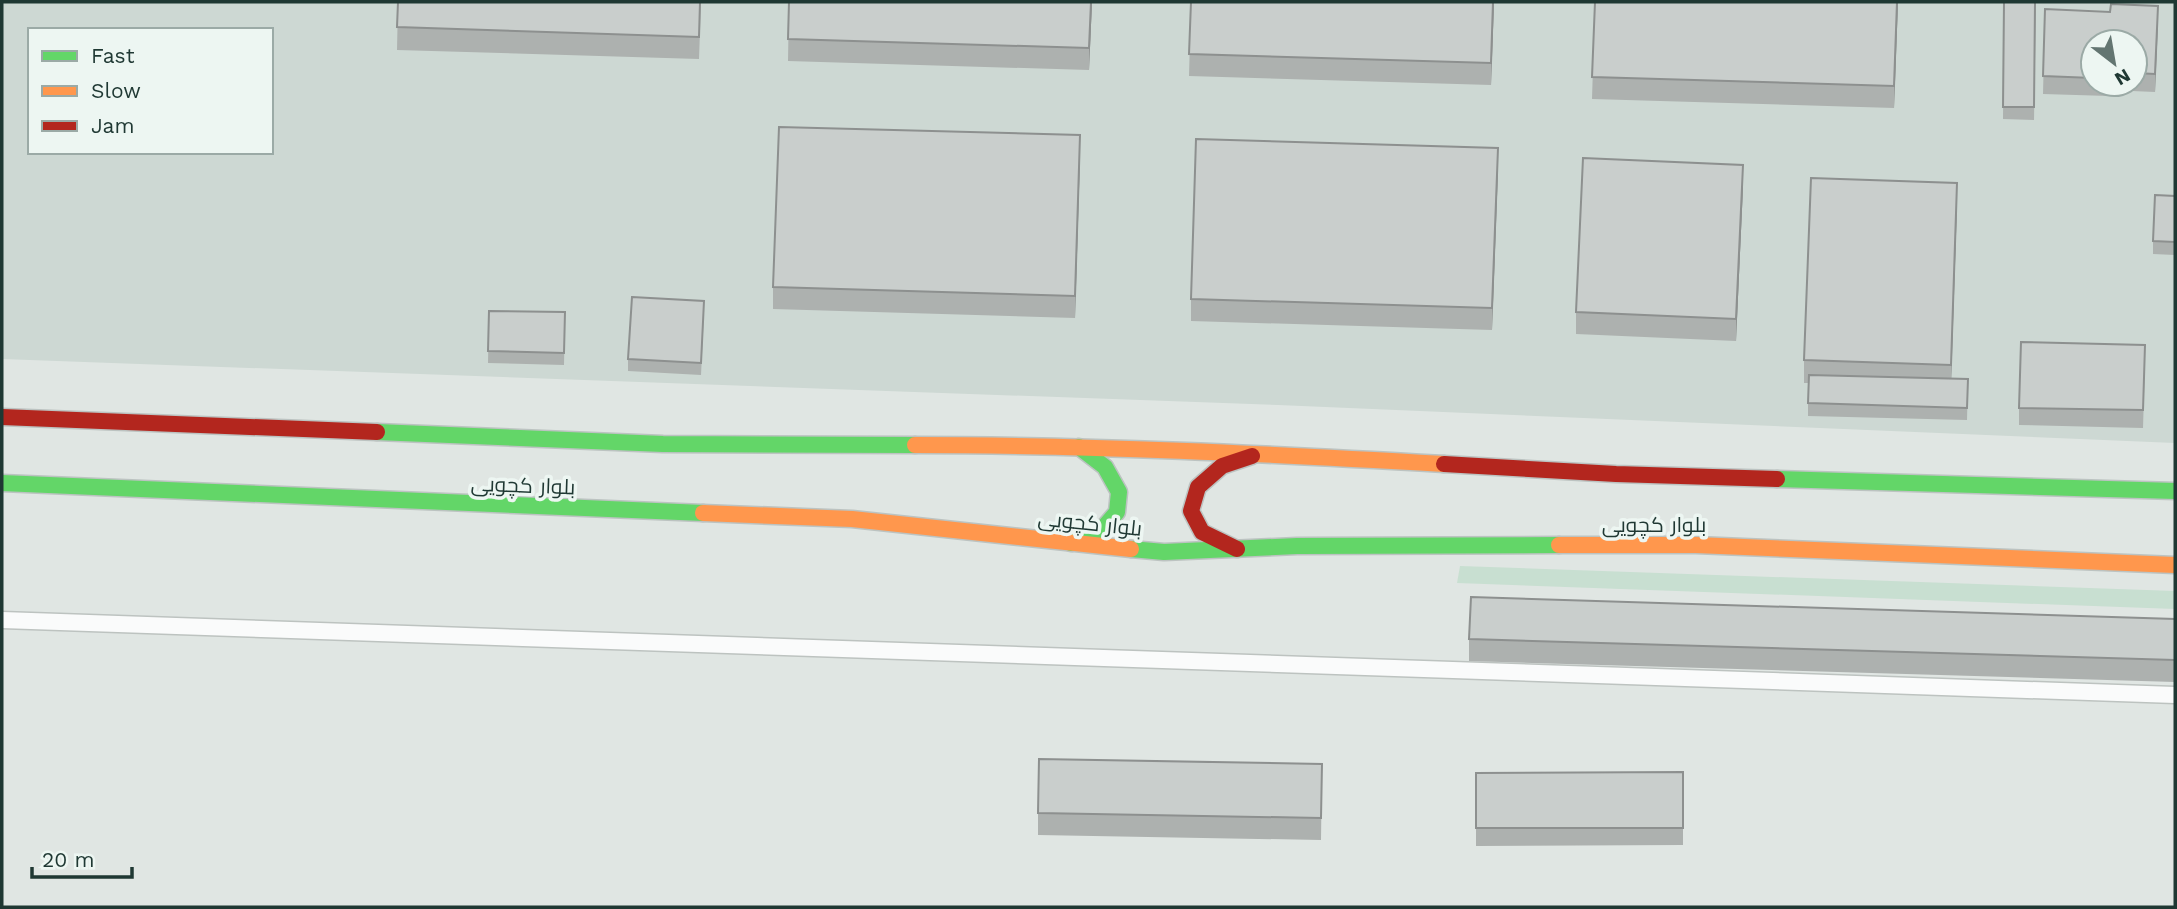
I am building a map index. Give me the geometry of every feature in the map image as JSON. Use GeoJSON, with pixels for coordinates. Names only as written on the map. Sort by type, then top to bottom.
{"type":"FeatureCollection","features":[{"type":"Feature","properties":{"kind":"main road"},"geometry":{"type":"LineString","coordinates":[[2,417],[663,444],[1026,445],[1616,474],[2175,491]]}},
{"type":"Feature","properties":{"kind":"main road"},"geometry":{"type":"LineString","coordinates":[[1071,543],[1099,533],[1117,512],[1119,492],[1105,467],[1079,447]]}},
{"type":"Feature","properties":{"kind":"main road"},"geometry":{"type":"LineString","coordinates":[[1237,549],[1202,532],[1191,511],[1198,487],[1222,466],[1257,455]]}},
{"type":"Feature","properties":{"kind":"main road","name":"بلوار کچویی"},"geometry":{"type":"LineString","coordinates":[[2,483],[852,519],[1164,552],[1311,546],[1696,544],[2175,565]]}},
{"type":"Feature","properties":{"kind":"lane"},"geometry":{"type":"LineString","coordinates":[[2,620],[2175,695]]}},
{"type":"Feature","properties":{"kind":"shaded area"},"geometry":{"type":"Polygon","coordinates":[[[2,2],[2175,2],[2175,443],[1278,405],[2,359],[2,2]]]}},
{"type":"Feature","properties":{"kind":"green space"},"geometry":{"type":"Polygon","coordinates":[[[1460,566],[2175,591],[2175,609],[1457,583],[1460,566]]]}},
{"type":"Feature","properties":{"kind":"building"},"geometry":{"type":"Polygon","coordinates":[[[398,2],[700,2],[699,37],[397,27],[398,2]]]}},
{"type":"Feature","properties":{"kind":"building"},"geometry":{"type":"Polygon","coordinates":[[[789,2],[1091,2],[1089,48],[788,39],[789,2]]]}},
{"type":"Feature","properties":{"kind":"building"},"geometry":{"type":"Polygon","coordinates":[[[1191,2],[1493,2],[1491,63],[1189,54],[1191,2]]]}},
{"type":"Feature","properties":{"kind":"building"},"geometry":{"type":"Polygon","coordinates":[[[1595,2],[1897,2],[1894,86],[1592,77],[1595,2]]]}},
{"type":"Feature","properties":{"kind":"building"},"geometry":{"type":"Polygon","coordinates":[[[2004,2],[2035,2],[2034,107],[2003,107],[2004,2]]]}},
{"type":"Feature","properties":{"kind":"building"},"geometry":{"type":"Polygon","coordinates":[[[2111,4],[2158,6],[2155,74],[2149,74],[2149,28],[2079,28],[2079,77],[2043,76],[2045,9],[2110,12],[2111,4]]]}},
{"type":"Feature","properties":{"kind":"building"},"geometry":{"type":"Polygon","coordinates":[[[779,127],[1080,135],[1075,296],[773,287],[779,127]]]}},
{"type":"Feature","properties":{"kind":"building"},"geometry":{"type":"Polygon","coordinates":[[[1196,139],[1498,148],[1492,308],[1191,299],[1196,139]]]}},
{"type":"Feature","properties":{"kind":"building"},"geometry":{"type":"Polygon","coordinates":[[[1583,158],[1743,165],[1736,319],[1576,312],[1583,158]]]}},
{"type":"Feature","properties":{"kind":"building"},"geometry":{"type":"Polygon","coordinates":[[[1811,178],[1957,183],[1951,365],[1804,360],[1811,178]]]}},
{"type":"Feature","properties":{"kind":"building"},"geometry":{"type":"Polygon","coordinates":[[[2155,195],[2175,196],[2175,242],[2153,241],[2155,195]]]}},
{"type":"Feature","properties":{"kind":"building"},"geometry":{"type":"Polygon","coordinates":[[[632,297],[704,301],[701,363],[628,359],[632,297]]]}},
{"type":"Feature","properties":{"kind":"building"},"geometry":{"type":"Polygon","coordinates":[[[489,311],[565,312],[564,353],[488,351],[489,311]]]}},
{"type":"Feature","properties":{"kind":"building"},"geometry":{"type":"Polygon","coordinates":[[[2021,342],[2145,345],[2143,410],[2019,408],[2021,342]]]}},
{"type":"Feature","properties":{"kind":"building"},"geometry":{"type":"Polygon","coordinates":[[[1809,375],[1968,379],[1967,408],[1808,403],[1809,375]]]}},
{"type":"Feature","properties":{"kind":"building"},"geometry":{"type":"Polygon","coordinates":[[[1471,597],[2175,619],[2175,660],[1469,639],[1471,597]]]}},
{"type":"Feature","properties":{"kind":"building"},"geometry":{"type":"Polygon","coordinates":[[[1039,759],[1322,764],[1321,818],[1038,813],[1039,759]]]}},
{"type":"Feature","properties":{"kind":"building"},"geometry":{"type":"Polygon","coordinates":[[[1683,772],[1683,828],[1476,828],[1476,773],[1683,772]]]}},
{"type":"Feature","properties":{"kind":"traffic: fast"},"geometry":{"type":"LineString","coordinates":[[377,432],[663,444],[915,445]]}},
{"type":"Feature","properties":{"kind":"traffic: fast"},"geometry":{"type":"LineString","coordinates":[[1071,543],[1099,533],[1117,512],[1119,492],[1105,467],[1079,447]]}},
{"type":"Feature","properties":{"kind":"traffic: fast"},"geometry":{"type":"LineString","coordinates":[[1777,479],[2175,491]]}},
{"type":"Feature","properties":{"kind":"traffic: fast"},"geometry":{"type":"LineString","coordinates":[[2,483],[703,513]]}},
{"type":"Feature","properties":{"kind":"traffic: fast"},"geometry":{"type":"LineString","coordinates":[[1131,549],[1164,552],[1297,546],[1559,545]]}},
{"type":"Feature","properties":{"kind":"traffic: slow"},"geometry":{"type":"LineString","coordinates":[[915,445],[1180,451],[1444,464]]}},
{"type":"Feature","properties":{"kind":"traffic: slow"},"geometry":{"type":"LineString","coordinates":[[703,513],[852,519],[1131,549]]}},
{"type":"Feature","properties":{"kind":"traffic: slow"},"geometry":{"type":"LineString","coordinates":[[1559,545],[1696,545],[2175,565]]}},
{"type":"Feature","properties":{"kind":"traffic: jam"},"geometry":{"type":"LineString","coordinates":[[2,417],[377,432]]}},
{"type":"Feature","properties":{"kind":"traffic: jam"},"geometry":{"type":"LineString","coordinates":[[1237,549],[1202,532],[1191,511],[1198,487],[1222,466],[1252,456]]}},
{"type":"Feature","properties":{"kind":"traffic: jam"},"geometry":{"type":"LineString","coordinates":[[1444,464],[1616,474],[1777,479]]}}]}
